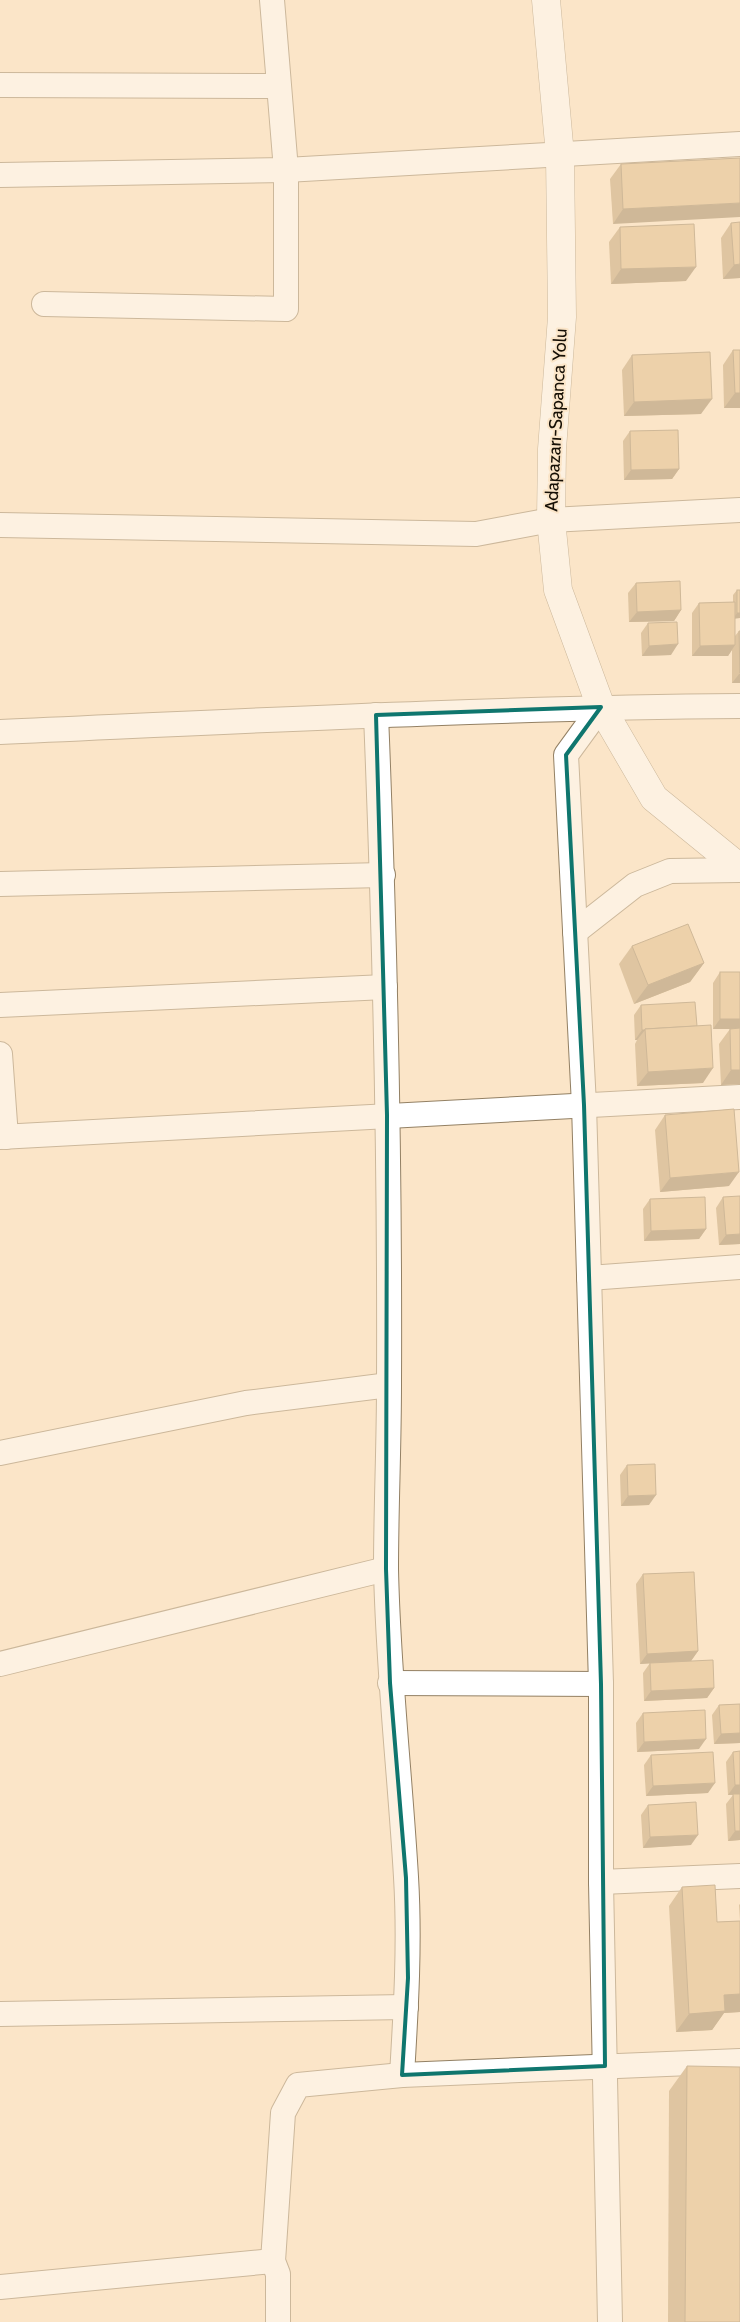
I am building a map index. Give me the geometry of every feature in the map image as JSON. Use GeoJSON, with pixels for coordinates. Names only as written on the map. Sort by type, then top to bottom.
{"type":"FeatureCollection","features":[{"type":"Feature","properties":{"kind":"main road","name":"Adapazarı-Sapanca Yolu"},"geometry":{"type":"LineString","coordinates":[[546,0],[560,155],[562,317],[552,449],[551,520],[558,590],[601,707],[654,798],[740,869]]}},
{"type":"Feature","properties":{"kind":"street"},"geometry":{"type":"LineString","coordinates":[[44,304],[286,310],[286,170],[272,0]]}},
{"type":"Feature","properties":{"kind":"street"},"geometry":{"type":"LineString","coordinates":[[0,85],[278,86]]}},
{"type":"Feature","properties":{"kind":"street"},"geometry":{"type":"LineString","coordinates":[[0,175],[286,170],[740,144]]}},
{"type":"Feature","properties":{"kind":"street"},"geometry":{"type":"LineString","coordinates":[[0,525],[476,534],[551,520],[740,510]]}},
{"type":"Feature","properties":{"kind":"street"},"geometry":{"type":"LineString","coordinates":[[0,732],[601,707],[740,706]]}},
{"type":"Feature","properties":{"kind":"street"},"geometry":{"type":"LineString","coordinates":[[601,707],[566,755],[584,1105],[601,1684],[601,1882],[610,2322]]}},
{"type":"Feature","properties":{"kind":"street"},"geometry":{"type":"LineString","coordinates":[[376,715],[382,875],[387,1115],[389,1384],[386,1569],[390,1683],[406,1878],[408,1978],[402,2075]]}},
{"type":"Feature","properties":{"kind":"street"},"geometry":{"type":"LineString","coordinates":[[575,932],[635,885],[670,871],[740,869]]}},
{"type":"Feature","properties":{"kind":"street"},"geometry":{"type":"LineString","coordinates":[[0,884],[382,875]]}},
{"type":"Feature","properties":{"kind":"street"},"geometry":{"type":"LineString","coordinates":[[0,1005],[385,986]]}},
{"type":"Feature","properties":{"kind":"street"},"geometry":{"type":"LineString","coordinates":[[0,1054],[3,1137],[740,1097]]}},
{"type":"Feature","properties":{"kind":"street"},"geometry":{"type":"LineString","coordinates":[[589,1278],[740,1267]]}},
{"type":"Feature","properties":{"kind":"street"},"geometry":{"type":"LineString","coordinates":[[0,1453],[246,1403],[389,1384]]}},
{"type":"Feature","properties":{"kind":"street"},"geometry":{"type":"LineString","coordinates":[[0,1664],[386,1569]]}},
{"type":"Feature","properties":{"kind":"street"},"geometry":{"type":"LineString","coordinates":[[390,1683],[601,1684]]}},
{"type":"Feature","properties":{"kind":"street"},"geometry":{"type":"LineString","coordinates":[[601,1882],[740,1876]]}},
{"type":"Feature","properties":{"kind":"street"},"geometry":{"type":"LineString","coordinates":[[0,2014],[406,2007]]}},
{"type":"Feature","properties":{"kind":"street"},"geometry":{"type":"LineString","coordinates":[[278,2322],[278,2274],[273,2261],[283,2113],[298,2085],[402,2075],[740,2061]]}},
{"type":"Feature","properties":{"kind":"street"},"geometry":{"type":"LineString","coordinates":[[0,2287],[273,2261]]}},
{"type":"Feature","properties":{"kind":"highlighted area"},"geometry":{"type":"Polygon","coordinates":[[[601,707],[566,755],[584,1105],[601,1684],[605,2066],[402,2075],[408,1978],[406,1878],[390,1683],[386,1569],[387,1115],[376,715],[601,707]]]}},
{"type":"Feature","properties":{"kind":"building"},"geometry":{"type":"Polygon","coordinates":[[[740,158],[740,203],[623,209],[621,164],[740,158]]]}},
{"type":"Feature","properties":{"kind":"building"},"geometry":{"type":"Polygon","coordinates":[[[740,222],[740,264],[734,265],[731,223],[740,222]]]}},
{"type":"Feature","properties":{"kind":"building"},"geometry":{"type":"Polygon","coordinates":[[[694,224],[696,267],[621,269],[620,227],[694,224]]]}},
{"type":"Feature","properties":{"kind":"building"},"geometry":{"type":"Polygon","coordinates":[[[733,350],[740,350],[740,393],[735,393],[733,350]]]}},
{"type":"Feature","properties":{"kind":"building"},"geometry":{"type":"Polygon","coordinates":[[[710,352],[712,399],[634,402],[632,355],[710,352]]]}},
{"type":"Feature","properties":{"kind":"building"},"geometry":{"type":"Polygon","coordinates":[[[678,430],[679,469],[631,470],[630,431],[678,430]]]}},
{"type":"Feature","properties":{"kind":"building"},"geometry":{"type":"Polygon","coordinates":[[[680,581],[681,610],[637,612],[636,583],[680,581]]]}},
{"type":"Feature","properties":{"kind":"building"},"geometry":{"type":"Polygon","coordinates":[[[737,590],[740,590],[740,613],[737,613],[737,590]]]}},
{"type":"Feature","properties":{"kind":"building"},"geometry":{"type":"Polygon","coordinates":[[[735,602],[735,645],[700,646],[699,603],[735,602]]]}},
{"type":"Feature","properties":{"kind":"building"},"geometry":{"type":"Polygon","coordinates":[[[677,622],[678,644],[649,646],[648,623],[677,622]]]}},
{"type":"Feature","properties":{"kind":"building"},"geometry":{"type":"Polygon","coordinates":[[[739,631],[740,631],[740,673],[739,631]]]}},
{"type":"Feature","properties":{"kind":"building"},"geometry":{"type":"Polygon","coordinates":[[[688,924],[704,963],[648,985],[632,946],[688,924]]]}},
{"type":"Feature","properties":{"kind":"building"},"geometry":{"type":"Polygon","coordinates":[[[720,972],[740,972],[740,1019],[720,1019],[720,972]]]}},
{"type":"Feature","properties":{"kind":"building"},"geometry":{"type":"Polygon","coordinates":[[[695,1002],[697,1026],[642,1030],[641,1005],[695,1002]]]}},
{"type":"Feature","properties":{"kind":"building"},"geometry":{"type":"Polygon","coordinates":[[[711,1025],[713,1068],[648,1072],[645,1029],[711,1025]]]}},
{"type":"Feature","properties":{"kind":"building"},"geometry":{"type":"Polygon","coordinates":[[[740,1028],[740,1070],[731,1070],[730,1029],[740,1028]]]}},
{"type":"Feature","properties":{"kind":"building"},"geometry":{"type":"Polygon","coordinates":[[[734,1109],[739,1172],[670,1178],[665,1115],[734,1109]]]}},
{"type":"Feature","properties":{"kind":"building"},"geometry":{"type":"Polygon","coordinates":[[[740,1196],[740,1234],[726,1235],[723,1197],[740,1196]]]}},
{"type":"Feature","properties":{"kind":"building"},"geometry":{"type":"Polygon","coordinates":[[[705,1197],[706,1229],[651,1231],[650,1199],[705,1197]]]}},
{"type":"Feature","properties":{"kind":"building"},"geometry":{"type":"Polygon","coordinates":[[[655,1464],[656,1495],[628,1496],[627,1465],[655,1464]]]}},
{"type":"Feature","properties":{"kind":"building"},"geometry":{"type":"Polygon","coordinates":[[[694,1572],[698,1651],[647,1654],[643,1574],[694,1572]]]}},
{"type":"Feature","properties":{"kind":"building"},"geometry":{"type":"Polygon","coordinates":[[[713,1660],[714,1688],[651,1691],[650,1663],[713,1660]]]}},
{"type":"Feature","properties":{"kind":"building"},"geometry":{"type":"Polygon","coordinates":[[[740,1704],[740,1733],[721,1734],[719,1705],[740,1704]]]}},
{"type":"Feature","properties":{"kind":"building"},"geometry":{"type":"Polygon","coordinates":[[[705,1710],[706,1739],[644,1742],[643,1713],[705,1710]]]}},
{"type":"Feature","properties":{"kind":"building"},"geometry":{"type":"Polygon","coordinates":[[[740,1751],[740,1785],[735,1785],[733,1752],[740,1751]]]}},
{"type":"Feature","properties":{"kind":"building"},"geometry":{"type":"Polygon","coordinates":[[[713,1752],[715,1783],[653,1786],[651,1755],[713,1752]]]}},
{"type":"Feature","properties":{"kind":"building"},"geometry":{"type":"Polygon","coordinates":[[[733,1794],[740,1794],[740,1831],[735,1831],[733,1794]]]}},
{"type":"Feature","properties":{"kind":"building"},"geometry":{"type":"Polygon","coordinates":[[[696,1802],[698,1835],[650,1837],[648,1805],[696,1802]]]}},
{"type":"Feature","properties":{"kind":"building"},"geometry":{"type":"Polygon","coordinates":[[[715,1885],[717,1922],[740,1921],[740,1994],[724,1995],[725,2011],[689,2014],[682,1887],[715,1885]]]}},
{"type":"Feature","properties":{"kind":"building"},"geometry":{"type":"Polygon","coordinates":[[[687,2066],[740,2067],[740,2322],[685,2322],[687,2066]]]}}]}
